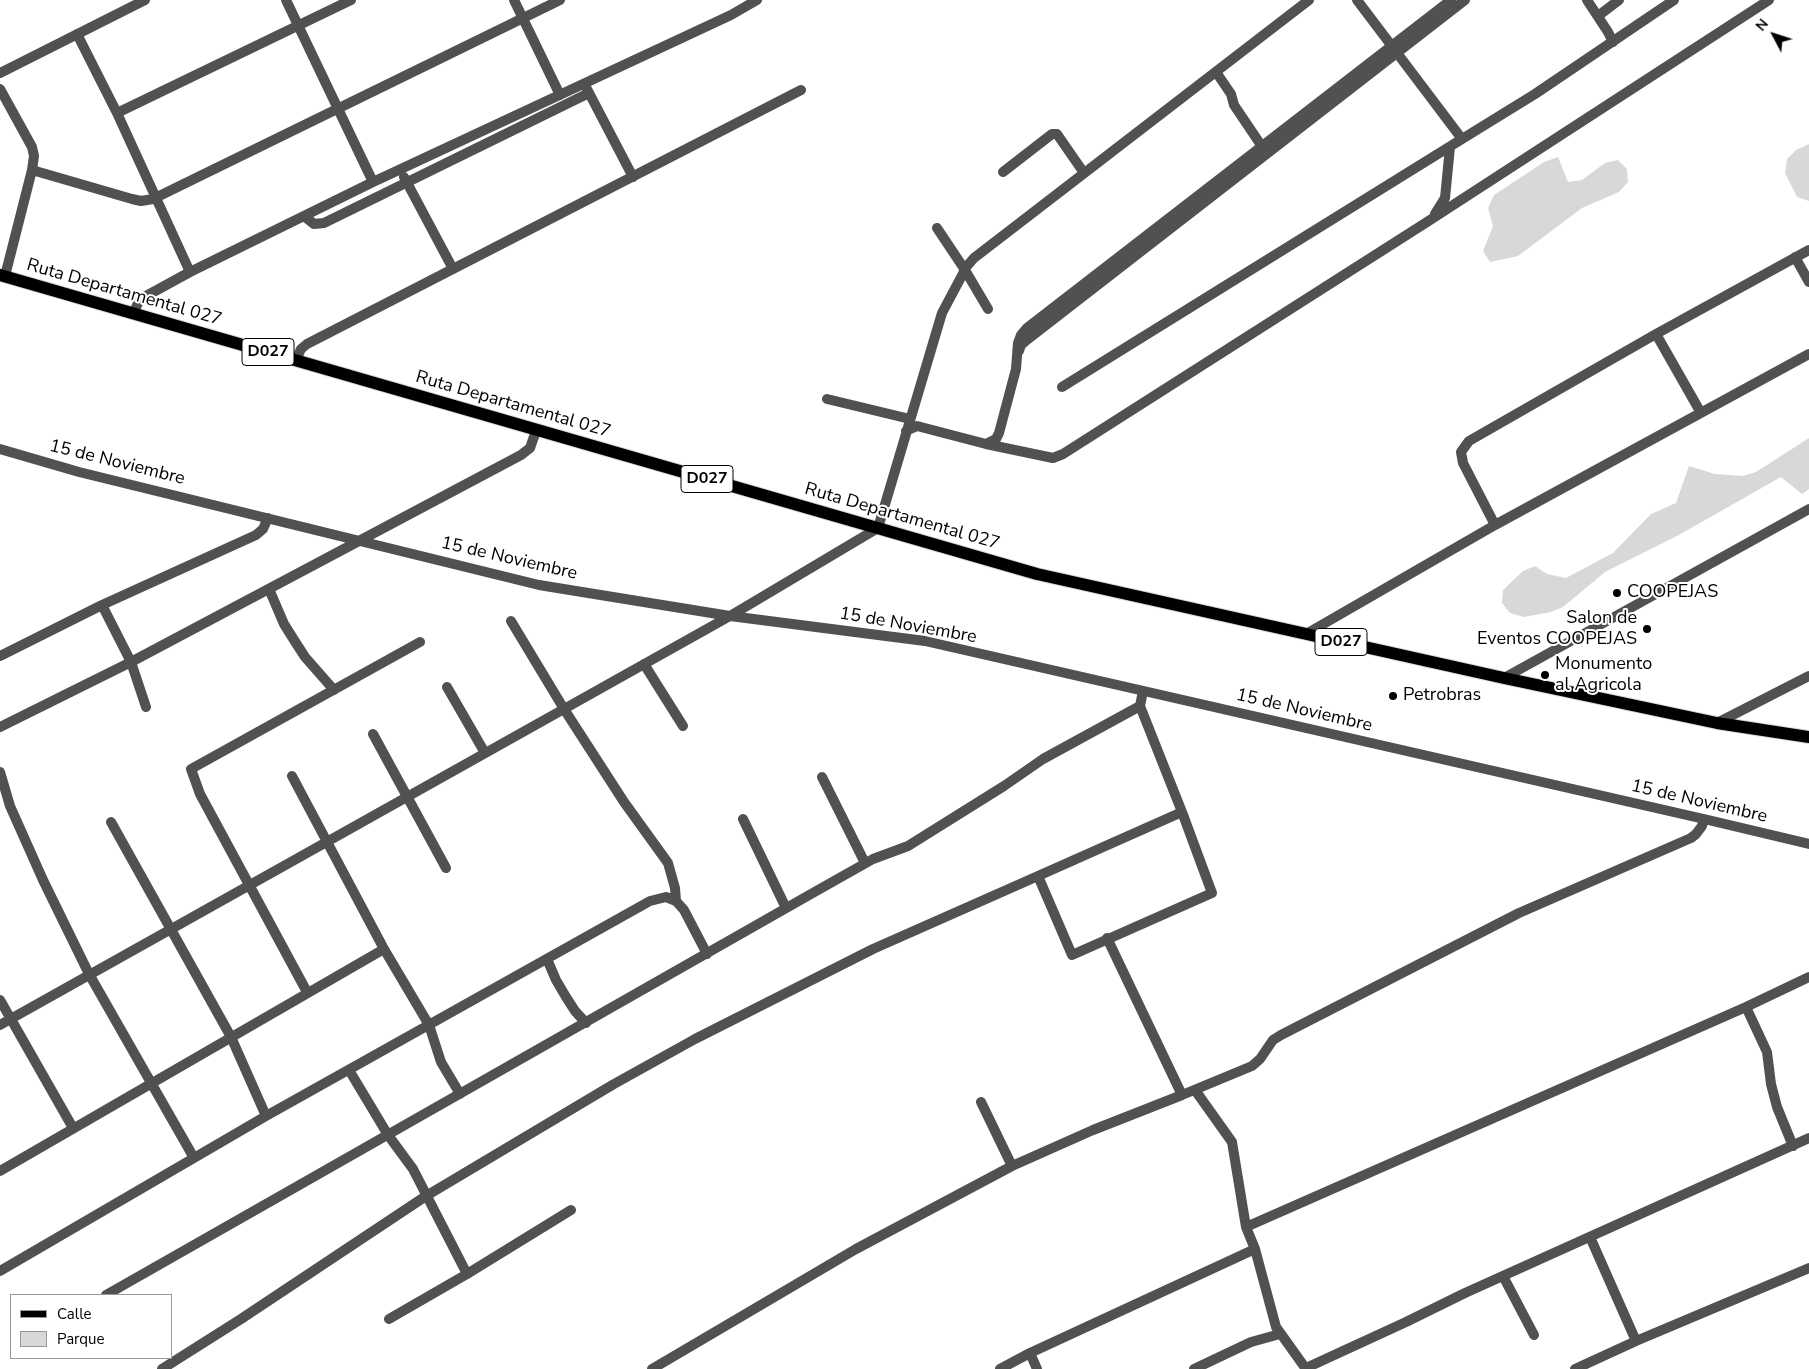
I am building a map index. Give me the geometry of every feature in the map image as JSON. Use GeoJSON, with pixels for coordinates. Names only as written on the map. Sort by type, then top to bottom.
{"type":"FeatureCollection","features":[{"type":"Feature","properties":{"kind":"main road","name":"Ruta Departamental 027"},"geometry":{"type":"LineString","coordinates":[[2,276],[1037,574],[1504,678],[1717,723],[1809,737]]}},
{"type":"Feature","properties":{"kind":"street"},"geometry":{"type":"LineString","coordinates":[[0,73],[145,0]]}},
{"type":"Feature","properties":{"kind":"street"},"geometry":{"type":"LineString","coordinates":[[286,0],[336,109],[373,182]]}},
{"type":"Feature","properties":{"kind":"street"},"geometry":{"type":"LineString","coordinates":[[118,113],[352,0]]}},
{"type":"Feature","properties":{"kind":"street"},"geometry":{"type":"LineString","coordinates":[[514,0],[560,95]]}},
{"type":"Feature","properties":{"kind":"street"},"geometry":{"type":"LineString","coordinates":[[32,170],[132,199],[141,200],[156,197],[560,0]]}},
{"type":"Feature","properties":{"kind":"street"},"geometry":{"type":"LineString","coordinates":[[134,314],[139,301],[190,272],[373,182],[560,95],[745,4],[757,0]]}},
{"type":"Feature","properties":{"kind":"street"},"geometry":{"type":"LineString","coordinates":[[0,1025],[730,616],[878,528],[942,313],[965,270],[974,258],[1310,0]]}},
{"type":"Feature","properties":{"kind":"street"},"geometry":{"type":"LineString","coordinates":[[1357,0],[1462,139]]}},
{"type":"Feature","properties":{"kind":"street"},"geometry":{"type":"LineString","coordinates":[[986,444],[996,439],[1000,433],[1016,369],[1017,354],[1021,346],[1028,339],[1264,150],[1394,49],[1451,0]]}},
{"type":"Feature","properties":{"kind":"street"},"geometry":{"type":"LineString","coordinates":[[1394,49],[1465,0]]}},
{"type":"Feature","properties":{"kind":"street"},"geometry":{"type":"LineString","coordinates":[[1587,0],[1612,42]]}},
{"type":"Feature","properties":{"kind":"street"},"geometry":{"type":"LineString","coordinates":[[1598,16],[1619,0]]}},
{"type":"Feature","properties":{"kind":"street"},"geometry":{"type":"LineString","coordinates":[[1062,387],[1535,94],[1674,0]]}},
{"type":"Feature","properties":{"kind":"street"},"geometry":{"type":"LineString","coordinates":[[906,431],[917,426],[986,444],[1053,458],[1063,454],[1427,222],[1769,0]]}},
{"type":"Feature","properties":{"kind":"street"},"geometry":{"type":"LineString","coordinates":[[77,34],[118,113],[190,272]]}},
{"type":"Feature","properties":{"kind":"street"},"geometry":{"type":"LineString","coordinates":[[1216,72],[1231,94],[1234,105],[1264,150]]}},
{"type":"Feature","properties":{"kind":"street"},"geometry":{"type":"LineString","coordinates":[[584,83],[633,177]]}},
{"type":"Feature","properties":{"kind":"street"},"geometry":{"type":"LineString","coordinates":[[0,89],[32,147],[34,156],[32,170],[2,276]]}},
{"type":"Feature","properties":{"kind":"street"},"geometry":{"type":"LineString","coordinates":[[296,360],[301,349],[307,344],[801,90]]}},
{"type":"Feature","properties":{"kind":"street"},"geometry":{"type":"LineString","coordinates":[[304,216],[314,224],[324,223],[589,93]]}},
{"type":"Feature","properties":{"kind":"street"},"geometry":{"type":"LineString","coordinates":[[1003,172],[1052,134],[1057,134],[1084,173]]}},
{"type":"Feature","properties":{"kind":"street"},"geometry":{"type":"LineString","coordinates":[[1427,222],[1439,209],[1445,198],[1450,147]]}},
{"type":"Feature","properties":{"kind":"street"},"geometry":{"type":"LineString","coordinates":[[400,170],[453,269]]}},
{"type":"Feature","properties":{"kind":"street"},"geometry":{"type":"LineString","coordinates":[[937,228],[988,309]]}},
{"type":"Feature","properties":{"kind":"street"},"geometry":{"type":"LineString","coordinates":[[1496,525],[1463,463],[1461,452],[1470,441],[1656,334],[1809,250]]}},
{"type":"Feature","properties":{"kind":"street"},"geometry":{"type":"LineString","coordinates":[[1795,257],[1809,282]]}},
{"type":"Feature","properties":{"kind":"street"},"geometry":{"type":"LineString","coordinates":[[1656,334],[1700,413]]}},
{"type":"Feature","properties":{"kind":"street"},"geometry":{"type":"LineString","coordinates":[[1306,634],[1496,525],[1809,354]]}},
{"type":"Feature","properties":{"kind":"street"},"geometry":{"type":"LineString","coordinates":[[827,399],[910,419]]}},
{"type":"Feature","properties":{"kind":"street"},"geometry":{"type":"LineString","coordinates":[[0,727],[131,662],[521,455],[530,448],[536,430]]}},
{"type":"Feature","properties":{"kind":"street","name":"15 de Noviembre"},"geometry":{"type":"LineString","coordinates":[[0,449],[79,472],[539,585],[730,616],[925,642],[1809,844]]}},
{"type":"Feature","properties":{"kind":"street"},"geometry":{"type":"LineString","coordinates":[[1504,678],[1809,509]]}},
{"type":"Feature","properties":{"kind":"street"},"geometry":{"type":"LineString","coordinates":[[0,655],[102,605],[256,535],[263,529],[268,518]]}},
{"type":"Feature","properties":{"kind":"street"},"geometry":{"type":"LineString","coordinates":[[269,589],[284,624],[294,640],[305,657],[334,690]]}},
{"type":"Feature","properties":{"kind":"street"},"geometry":{"type":"LineString","coordinates":[[102,605],[131,662],[146,707]]}},
{"type":"Feature","properties":{"kind":"street"},"geometry":{"type":"LineString","coordinates":[[511,621],[564,709],[634,816],[668,863],[675,888],[676,901]]}},
{"type":"Feature","properties":{"kind":"street"},"geometry":{"type":"LineString","coordinates":[[307,992],[200,794],[191,769],[420,642]]}},
{"type":"Feature","properties":{"kind":"street"},"geometry":{"type":"LineString","coordinates":[[644,664],[682,726]]}},
{"type":"Feature","properties":{"kind":"street"},"geometry":{"type":"LineString","coordinates":[[1717,723],[1809,676]]}},
{"type":"Feature","properties":{"kind":"street"},"geometry":{"type":"LineString","coordinates":[[447,687],[485,753]]}},
{"type":"Feature","properties":{"kind":"street"},"geometry":{"type":"LineString","coordinates":[[1038,876],[1072,955],[1212,893],[1140,706],[1143,692]]}},
{"type":"Feature","properties":{"kind":"street"},"geometry":{"type":"LineString","coordinates":[[108,1294],[865,863],[908,846],[1004,786],[1043,759],[1140,706]]}},
{"type":"Feature","properties":{"kind":"street"},"geometry":{"type":"LineString","coordinates":[[373,734],[446,868]]}},
{"type":"Feature","properties":{"kind":"street"},"geometry":{"type":"LineString","coordinates":[[0,772],[10,806],[43,880],[90,975],[194,1158]]}},
{"type":"Feature","properties":{"kind":"street"},"geometry":{"type":"LineString","coordinates":[[292,776],[384,949],[429,1025],[441,1062],[460,1094]]}},
{"type":"Feature","properties":{"kind":"street"},"geometry":{"type":"LineString","coordinates":[[822,777],[865,863]]}},
{"type":"Feature","properties":{"kind":"street"},"geometry":{"type":"LineString","coordinates":[[162,1369],[426,1196],[614,1084],[695,1039],[873,949],[1182,812]]}},
{"type":"Feature","properties":{"kind":"street"},"geometry":{"type":"LineString","coordinates":[[743,819],[786,908]]}},
{"type":"Feature","properties":{"kind":"street"},"geometry":{"type":"LineString","coordinates":[[652,1369],[856,1249],[1012,1166],[1093,1130],[1252,1066],[1260,1059],[1273,1040],[1281,1035],[1511,918],[1691,838],[1702,826],[1704,819]]}},
{"type":"Feature","properties":{"kind":"street"},"geometry":{"type":"LineString","coordinates":[[111,822],[230,1037],[266,1116]]}},
{"type":"Feature","properties":{"kind":"street"},"geometry":{"type":"LineString","coordinates":[[0,1271],[266,1116],[650,902],[666,897],[676,901],[684,910],[707,954]]}},
{"type":"Feature","properties":{"kind":"street"},"geometry":{"type":"LineString","coordinates":[[1107,938],[1182,1095]]}},
{"type":"Feature","properties":{"kind":"street"},"geometry":{"type":"LineString","coordinates":[[0,1171],[384,949]]}},
{"type":"Feature","properties":{"kind":"street"},"geometry":{"type":"LineString","coordinates":[[547,959],[566,997],[586,1023]]}},
{"type":"Feature","properties":{"kind":"street"},"geometry":{"type":"LineString","coordinates":[[1246,1226],[1746,1007],[1809,977]]}},
{"type":"Feature","properties":{"kind":"street"},"geometry":{"type":"LineString","coordinates":[[0,1000],[73,1128]]}},
{"type":"Feature","properties":{"kind":"street"},"geometry":{"type":"LineString","coordinates":[[1746,1007],[1767,1052],[1771,1084],[1777,1107],[1793,1146]]}},
{"type":"Feature","properties":{"kind":"street"},"geometry":{"type":"LineString","coordinates":[[349,1070],[388,1135],[413,1169],[467,1274]]}},
{"type":"Feature","properties":{"kind":"street"},"geometry":{"type":"LineString","coordinates":[[1195,1090],[1232,1142],[1246,1226],[1255,1249],[1276,1327],[1306,1369],[1503,1276],[1809,1138]]}},
{"type":"Feature","properties":{"kind":"street"},"geometry":{"type":"LineString","coordinates":[[981,1102],[1012,1166]]}},
{"type":"Feature","properties":{"kind":"street"},"geometry":{"type":"LineString","coordinates":[[389,1319],[571,1210]]}},
{"type":"Feature","properties":{"kind":"street"},"geometry":{"type":"LineString","coordinates":[[1590,1237],[1636,1341]]}},
{"type":"Feature","properties":{"kind":"street"},"geometry":{"type":"LineString","coordinates":[[1000,1369],[1030,1353],[1255,1249]]}},
{"type":"Feature","properties":{"kind":"street"},"geometry":{"type":"LineString","coordinates":[[1575,1369],[1636,1341],[1809,1268]]}},
{"type":"Feature","properties":{"kind":"street"},"geometry":{"type":"LineString","coordinates":[[1503,1276],[1534,1335]]}},
{"type":"Feature","properties":{"kind":"street"},"geometry":{"type":"LineString","coordinates":[[1194,1369],[1250,1342],[1280,1334]]}},
{"type":"Feature","properties":{"kind":"street"},"geometry":{"type":"LineString","coordinates":[[1030,1353],[1037,1369]]}},
{"type":"Feature","properties":{"kind":"green space"},"geometry":{"type":"Polygon","coordinates":[[[1809,144],[1809,201],[1797,197],[1785,173],[1787,159],[1796,150],[1809,144]]]}},
{"type":"Feature","properties":{"kind":"green space"},"geometry":{"type":"Polygon","coordinates":[[[1558,157],[1568,182],[1582,180],[1605,163],[1618,160],[1627,169],[1628,182],[1619,192],[1582,208],[1518,256],[1490,262],[1483,251],[1493,226],[1488,208],[1494,195],[1544,162],[1558,157]]]}},
{"type":"Feature","properties":{"kind":"green space"},"geometry":{"type":"Polygon","coordinates":[[[1809,438],[1809,489],[1802,494],[1781,477],[1677,536],[1605,572],[1563,607],[1551,612],[1524,617],[1510,613],[1502,603],[1503,590],[1523,571],[1535,566],[1547,574],[1566,578],[1613,553],[1651,514],[1676,503],[1689,466],[1715,474],[1743,476],[1756,472],[1809,438]]]}},
{"type":"Feature","properties":{"kind":"place","name":"COOPEJAS"},"geometry":{"type":"Point","coordinates":[1617,593]}},
{"type":"Feature","properties":{"kind":"place","name":"Salon de Eventos COOPEJAS"},"geometry":{"type":"Point","coordinates":[1647,629]}},
{"type":"Feature","properties":{"kind":"place","name":"Monumento al Agricola"},"geometry":{"type":"Point","coordinates":[1545,675]}},
{"type":"Feature","properties":{"kind":"place","name":"Petrobras"},"geometry":{"type":"Point","coordinates":[1393,696]}}]}
